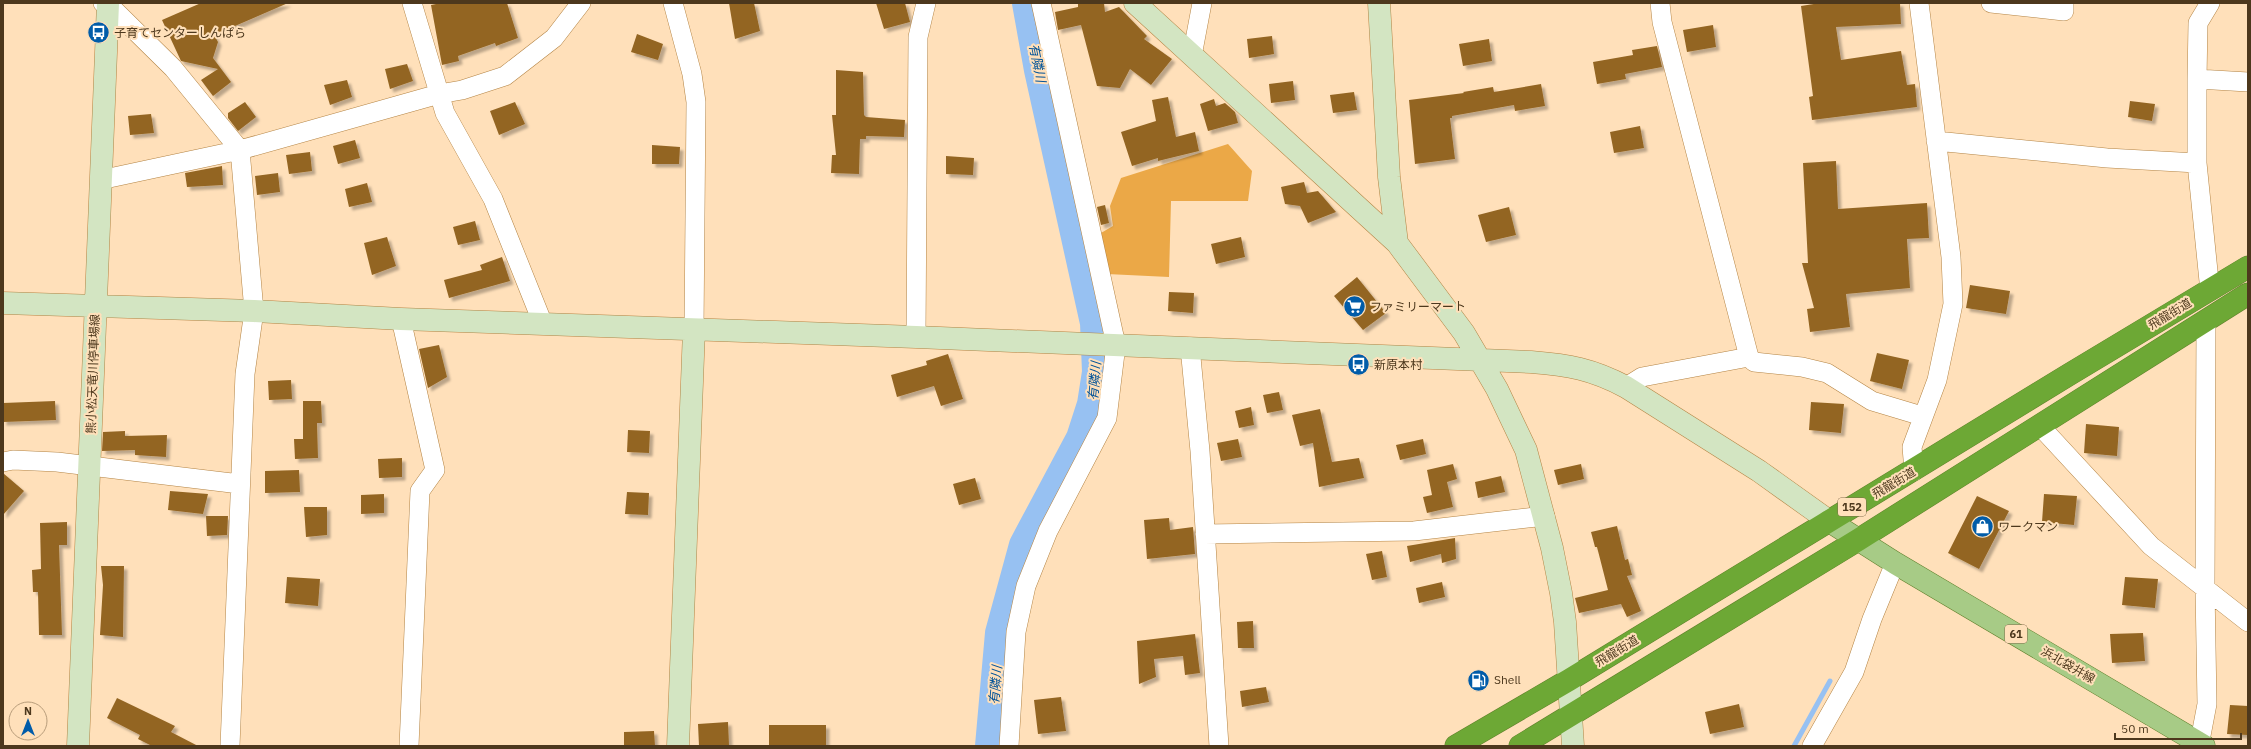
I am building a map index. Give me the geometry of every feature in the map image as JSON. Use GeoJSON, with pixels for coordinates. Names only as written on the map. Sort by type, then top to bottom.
{"type":"FeatureCollection","features":[{"type":"Feature","properties":{"kind":"highway","name":"飛龍街道"},"geometry":{"type":"LineString","coordinates":[[1456,746],[1569,680],[2248,267]]}},
{"type":"Feature","properties":{"kind":"highway","name":"飛龍街道"},"geometry":{"type":"LineString","coordinates":[[1520,746],[1858,540],[2248,294]]}},
{"type":"Feature","properties":{"kind":"main road","name":"浜北袋井線"},"geometry":{"type":"LineString","coordinates":[[1829,521],[1895,563],[2201,745]]}},
{"type":"Feature","properties":{"kind":"street"},"geometry":{"type":"LineString","coordinates":[[106,3],[173,68],[240,150],[254,311],[245,374],[230,746]]}},
{"type":"Feature","properties":{"kind":"street","name":"熊小松天竜川停車場線"},"geometry":{"type":"LineString","coordinates":[[78,746],[106,3]]}},
{"type":"Feature","properties":{"kind":"street"},"geometry":{"type":"LineString","coordinates":[[412,3],[445,112],[494,199],[543,324]]}},
{"type":"Feature","properties":{"kind":"street"},"geometry":{"type":"LineString","coordinates":[[100,180],[240,150],[439,94],[462,90],[505,76],[554,38],[581,3]]}},
{"type":"Feature","properties":{"kind":"street"},"geometry":{"type":"LineString","coordinates":[[673,3],[692,74],[696,102],[694,330],[678,746]]}},
{"type":"Feature","properties":{"kind":"street"},"geometry":{"type":"LineString","coordinates":[[916,337],[918,37],[926,3]]}},
{"type":"Feature","properties":{"kind":"street"},"geometry":{"type":"LineString","coordinates":[[1009,746],[1016,632],[1026,586],[1048,531],[1107,418],[1112,345],[1041,3]]}},
{"type":"Feature","properties":{"kind":"street"},"geometry":{"type":"LineString","coordinates":[[1135,3],[1397,243],[1464,333],[1480,360],[1497,389],[1526,450],[1544,516],[1561,593],[1573,746]]}},
{"type":"Feature","properties":{"kind":"street"},"geometry":{"type":"LineString","coordinates":[[1192,56],[1202,3]]}},
{"type":"Feature","properties":{"kind":"street"},"geometry":{"type":"LineString","coordinates":[[1379,3],[1389,177],[1397,243]]}},
{"type":"Feature","properties":{"kind":"street"},"geometry":{"type":"LineString","coordinates":[[1660,3],[1664,30],[1749,357],[1754,362],[1802,367],[1827,374],[1872,401],[1922,416]]}},
{"type":"Feature","properties":{"kind":"street"},"geometry":{"type":"LineString","coordinates":[[1914,471],[1912,447],[1922,416],[1937,380],[1953,304],[1951,257],[1919,3]]}},
{"type":"Feature","properties":{"kind":"street"},"geometry":{"type":"LineString","coordinates":[[1991,3],[2064,11],[2064,3]]}},
{"type":"Feature","properties":{"kind":"street"},"geometry":{"type":"LineString","coordinates":[[2198,3],[2197,163],[2210,291]]}},
{"type":"Feature","properties":{"kind":"street"},"geometry":{"type":"LineString","coordinates":[[2198,23],[2210,3]]}},
{"type":"Feature","properties":{"kind":"street"},"geometry":{"type":"LineString","coordinates":[[2197,79],[2248,82]]}},
{"type":"Feature","properties":{"kind":"street"},"geometry":{"type":"LineString","coordinates":[[1936,141],[2107,158],[2197,163]]}},
{"type":"Feature","properties":{"kind":"street"},"geometry":{"type":"LineString","coordinates":[[3,303],[95,305],[254,311],[401,319],[916,337],[1480,360],[1574,366],[1611,379],[1626,387],[1759,471],[1829,521]]}},
{"type":"Feature","properties":{"kind":"street"},"geometry":{"type":"LineString","coordinates":[[401,319],[435,470],[420,491],[409,746]]}},
{"type":"Feature","properties":{"kind":"street"},"geometry":{"type":"LineString","coordinates":[[2201,745],[2207,704],[2205,588],[2206,320]]}},
{"type":"Feature","properties":{"kind":"street"},"geometry":{"type":"LineString","coordinates":[[1190,348],[1205,534],[1219,746]]}},
{"type":"Feature","properties":{"kind":"street"},"geometry":{"type":"LineString","coordinates":[[1626,387],[1642,376],[1749,357]]}},
{"type":"Feature","properties":{"kind":"street"},"geometry":{"type":"LineString","coordinates":[[2040,426],[2151,546],[2248,622]]}},
{"type":"Feature","properties":{"kind":"street"},"geometry":{"type":"LineString","coordinates":[[3,462],[13,460],[89,465],[240,484]]}},
{"type":"Feature","properties":{"kind":"street"},"geometry":{"type":"LineString","coordinates":[[1205,534],[1414,531],[1544,516]]}},
{"type":"Feature","properties":{"kind":"street"},"geometry":{"type":"LineString","coordinates":[[1812,746],[1854,672],[1872,619],[1895,563]]}},
{"type":"Feature","properties":{"kind":"shaded area"},"geometry":{"type":"Polygon","coordinates":[[[1228,144],[1252,171],[1248,201],[1171,201],[1169,277],[1107,274],[1101,233],[1113,226],[1110,206],[1121,178],[1228,144]]]}},
{"type":"Feature","properties":{"kind":"building"},"geometry":{"type":"Polygon","coordinates":[[[201,3],[288,3],[214,35],[218,42],[213,58],[231,82],[213,96],[201,80],[218,69],[181,61],[162,20],[201,3]]]}},
{"type":"Feature","properties":{"kind":"building"},"geometry":{"type":"Polygon","coordinates":[[[441,3],[507,3],[518,38],[496,46],[495,43],[458,56],[459,61],[442,65],[431,5],[441,3]]]}},
{"type":"Feature","properties":{"kind":"building"},"geometry":{"type":"Polygon","coordinates":[[[729,3],[754,3],[760,31],[735,39],[729,3]]]}},
{"type":"Feature","properties":{"kind":"building"},"geometry":{"type":"Polygon","coordinates":[[[876,3],[905,3],[910,22],[884,29],[876,3]]]}},
{"type":"Feature","properties":{"kind":"building"},"geometry":{"type":"Polygon","coordinates":[[[1078,3],[1104,3],[1105,12],[1119,7],[1147,36],[1144,39],[1172,59],[1151,85],[1130,69],[1120,88],[1097,86],[1081,25],[1058,30],[1055,12],[1078,7],[1078,3]]]}},
{"type":"Feature","properties":{"kind":"building"},"geometry":{"type":"Polygon","coordinates":[[[1820,3],[1900,3],[1901,24],[1836,27],[1841,60],[1901,51],[1907,85],[1915,84],[1917,107],[1812,120],[1809,97],[1813,96],[1801,6],[1820,3]]]}},
{"type":"Feature","properties":{"kind":"building"},"geometry":{"type":"Polygon","coordinates":[[[1713,25],[1716,47],[1687,52],[1683,30],[1713,25]]]}},
{"type":"Feature","properties":{"kind":"building"},"geometry":{"type":"Polygon","coordinates":[[[637,34],[663,44],[658,60],[631,52],[637,34]]]}},
{"type":"Feature","properties":{"kind":"building"},"geometry":{"type":"Polygon","coordinates":[[[1272,36],[1274,54],[1249,58],[1247,39],[1272,36]]]}},
{"type":"Feature","properties":{"kind":"building"},"geometry":{"type":"Polygon","coordinates":[[[1489,39],[1492,61],[1463,66],[1459,44],[1489,39]]]}},
{"type":"Feature","properties":{"kind":"building"},"geometry":{"type":"Polygon","coordinates":[[[1657,46],[1662,67],[1625,74],[1626,79],[1597,84],[1593,62],[1633,55],[1632,50],[1657,46]]]}},
{"type":"Feature","properties":{"kind":"building"},"geometry":{"type":"Polygon","coordinates":[[[407,64],[413,81],[390,89],[385,69],[407,64]]]}},
{"type":"Feature","properties":{"kind":"building"},"geometry":{"type":"Polygon","coordinates":[[[836,70],[863,72],[864,115],[866,117],[905,120],[904,137],[866,136],[866,139],[860,139],[859,174],[831,173],[832,155],[836,155],[832,115],[836,115],[836,70]]]}},
{"type":"Feature","properties":{"kind":"building"},"geometry":{"type":"Polygon","coordinates":[[[347,80],[352,97],[330,105],[324,85],[347,80]]]}},
{"type":"Feature","properties":{"kind":"building"},"geometry":{"type":"Polygon","coordinates":[[[1293,81],[1295,100],[1271,103],[1269,84],[1293,81]]]}},
{"type":"Feature","properties":{"kind":"building"},"geometry":{"type":"Polygon","coordinates":[[[1541,84],[1545,106],[1515,111],[1514,105],[1452,116],[1452,118],[1450,118],[1455,159],[1415,164],[1409,100],[1464,93],[1463,92],[1493,87],[1494,92],[1541,84]]]}},
{"type":"Feature","properties":{"kind":"building"},"geometry":{"type":"Polygon","coordinates":[[[1354,92],[1357,110],[1333,113],[1330,95],[1354,92]]]}},
{"type":"Feature","properties":{"kind":"building"},"geometry":{"type":"Polygon","coordinates":[[[1168,97],[1176,137],[1195,132],[1199,151],[1158,161],[1158,158],[1132,166],[1121,132],[1156,121],[1152,100],[1168,97]]]}},
{"type":"Feature","properties":{"kind":"building"},"geometry":{"type":"Polygon","coordinates":[[[1214,99],[1216,106],[1225,103],[1235,112],[1238,123],[1208,131],[1200,104],[1214,99]]]}},
{"type":"Feature","properties":{"kind":"building"},"geometry":{"type":"Polygon","coordinates":[[[2130,101],[2155,104],[2152,121],[2128,117],[2130,101]]]}},
{"type":"Feature","properties":{"kind":"building"},"geometry":{"type":"Polygon","coordinates":[[[245,102],[256,117],[238,131],[228,118],[228,113],[245,102]]]}},
{"type":"Feature","properties":{"kind":"building"},"geometry":{"type":"Polygon","coordinates":[[[515,102],[525,124],[499,135],[490,111],[515,102]]]}},
{"type":"Feature","properties":{"kind":"building"},"geometry":{"type":"Polygon","coordinates":[[[151,114],[154,133],[130,135],[128,116],[151,114]]]}},
{"type":"Feature","properties":{"kind":"building"},"geometry":{"type":"Polygon","coordinates":[[[1640,126],[1644,148],[1614,153],[1610,132],[1640,126]]]}},
{"type":"Feature","properties":{"kind":"building"},"geometry":{"type":"Polygon","coordinates":[[[355,140],[360,158],[338,164],[333,146],[355,140]]]}},
{"type":"Feature","properties":{"kind":"building"},"geometry":{"type":"Polygon","coordinates":[[[652,145],[680,147],[679,164],[652,164],[652,145]]]}},
{"type":"Feature","properties":{"kind":"building"},"geometry":{"type":"Polygon","coordinates":[[[310,152],[312,171],[289,174],[286,155],[310,152]]]}},
{"type":"Feature","properties":{"kind":"building"},"geometry":{"type":"Polygon","coordinates":[[[946,156],[974,158],[973,175],[946,174],[946,156]]]}},
{"type":"Feature","properties":{"kind":"building"},"geometry":{"type":"Polygon","coordinates":[[[1836,161],[1838,209],[1927,203],[1929,238],[1907,239],[1910,288],[1846,294],[1850,327],[1810,332],[1807,309],[1814,308],[1802,263],[1808,263],[1803,163],[1836,161]]]}},
{"type":"Feature","properties":{"kind":"building"},"geometry":{"type":"Polygon","coordinates":[[[222,166],[223,185],[187,187],[185,173],[222,166]]]}},
{"type":"Feature","properties":{"kind":"building"},"geometry":{"type":"Polygon","coordinates":[[[278,173],[280,192],[257,195],[255,176],[278,173]]]}},
{"type":"Feature","properties":{"kind":"building"},"geometry":{"type":"Polygon","coordinates":[[[1304,182],[1307,193],[1318,191],[1336,212],[1308,223],[1300,206],[1285,204],[1281,187],[1304,182]]]}},
{"type":"Feature","properties":{"kind":"building"},"geometry":{"type":"Polygon","coordinates":[[[367,183],[372,202],[349,207],[345,189],[367,183]]]}},
{"type":"Feature","properties":{"kind":"building"},"geometry":{"type":"Polygon","coordinates":[[[1105,205],[1109,223],[1101,225],[1097,207],[1105,205]]]}},
{"type":"Feature","properties":{"kind":"building"},"geometry":{"type":"Polygon","coordinates":[[[1509,207],[1516,235],[1486,242],[1478,215],[1509,207]]]}},
{"type":"Feature","properties":{"kind":"building"},"geometry":{"type":"Polygon","coordinates":[[[475,221],[480,240],[458,245],[453,227],[475,221]]]}},
{"type":"Feature","properties":{"kind":"building"},"geometry":{"type":"Polygon","coordinates":[[[387,237],[396,266],[372,275],[364,243],[387,237]]]}},
{"type":"Feature","properties":{"kind":"building"},"geometry":{"type":"Polygon","coordinates":[[[1241,237],[1245,257],[1216,264],[1211,244],[1241,237]]]}},
{"type":"Feature","properties":{"kind":"building"},"geometry":{"type":"Polygon","coordinates":[[[502,257],[510,281],[449,298],[444,280],[482,270],[480,265],[502,257]]]}},
{"type":"Feature","properties":{"kind":"building"},"geometry":{"type":"Polygon","coordinates":[[[1357,277],[1386,313],[1363,330],[1334,296],[1357,277]]]}},
{"type":"Feature","properties":{"kind":"building"},"geometry":{"type":"Polygon","coordinates":[[[1970,285],[2010,291],[2006,314],[1966,308],[1970,285]]]}},
{"type":"Feature","properties":{"kind":"building"},"geometry":{"type":"Polygon","coordinates":[[[1169,292],[1194,293],[1193,313],[1168,311],[1169,292]]]}},
{"type":"Feature","properties":{"kind":"building"},"geometry":{"type":"Polygon","coordinates":[[[439,345],[447,377],[428,388],[419,349],[439,345]]]}},
{"type":"Feature","properties":{"kind":"building"},"geometry":{"type":"Polygon","coordinates":[[[1877,353],[1909,360],[1902,389],[1870,381],[1877,353]]]}},
{"type":"Feature","properties":{"kind":"building"},"geometry":{"type":"Polygon","coordinates":[[[948,354],[963,399],[941,406],[934,386],[897,397],[891,375],[927,365],[926,361],[948,354]]]}},
{"type":"Feature","properties":{"kind":"building"},"geometry":{"type":"Polygon","coordinates":[[[291,380],[292,399],[269,400],[268,381],[291,380]]]}},
{"type":"Feature","properties":{"kind":"building"},"geometry":{"type":"Polygon","coordinates":[[[1279,392],[1283,410],[1267,413],[1263,395],[1279,392]]]}},
{"type":"Feature","properties":{"kind":"building"},"geometry":{"type":"Polygon","coordinates":[[[55,401],[56,420],[3,422],[3,403],[55,401]]]}},
{"type":"Feature","properties":{"kind":"building"},"geometry":{"type":"Polygon","coordinates":[[[303,401],[321,401],[322,423],[317,423],[318,458],[295,459],[294,439],[303,439],[303,401]]]}},
{"type":"Feature","properties":{"kind":"building"},"geometry":{"type":"Polygon","coordinates":[[[1811,402],[1844,404],[1841,433],[1809,430],[1811,402]]]}},
{"type":"Feature","properties":{"kind":"building"},"geometry":{"type":"Polygon","coordinates":[[[1251,407],[1254,425],[1239,428],[1235,411],[1251,407]]]}},
{"type":"Feature","properties":{"kind":"building"},"geometry":{"type":"Polygon","coordinates":[[[1320,409],[1332,462],[1359,458],[1364,478],[1319,487],[1313,443],[1300,446],[1292,415],[1320,409]]]}},
{"type":"Feature","properties":{"kind":"building"},"geometry":{"type":"Polygon","coordinates":[[[2086,424],[2119,427],[2117,456],[2084,453],[2086,424]]]}},
{"type":"Feature","properties":{"kind":"building"},"geometry":{"type":"Polygon","coordinates":[[[628,430],[650,431],[649,453],[627,452],[628,430]]]}},
{"type":"Feature","properties":{"kind":"building"},"geometry":{"type":"Polygon","coordinates":[[[125,431],[125,436],[167,435],[166,457],[135,455],[135,450],[102,451],[103,432],[125,431]]]}},
{"type":"Feature","properties":{"kind":"building"},"geometry":{"type":"Polygon","coordinates":[[[1238,439],[1242,457],[1221,461],[1217,443],[1238,439]]]}},
{"type":"Feature","properties":{"kind":"building"},"geometry":{"type":"Polygon","coordinates":[[[1423,439],[1426,454],[1400,460],[1396,445],[1423,439]]]}},
{"type":"Feature","properties":{"kind":"building"},"geometry":{"type":"Polygon","coordinates":[[[402,458],[402,477],[379,478],[378,459],[402,458]]]}},
{"type":"Feature","properties":{"kind":"building"},"geometry":{"type":"Polygon","coordinates":[[[1453,464],[1457,479],[1447,482],[1453,507],[1427,513],[1423,497],[1432,495],[1427,470],[1453,464]]]}},
{"type":"Feature","properties":{"kind":"building"},"geometry":{"type":"Polygon","coordinates":[[[1581,464],[1584,479],[1558,485],[1554,470],[1581,464]]]}},
{"type":"Feature","properties":{"kind":"building"},"geometry":{"type":"Polygon","coordinates":[[[299,470],[300,492],[265,493],[265,471],[299,470]]]}},
{"type":"Feature","properties":{"kind":"building"},"geometry":{"type":"Polygon","coordinates":[[[3,473],[24,491],[3,515],[3,473]]]}},
{"type":"Feature","properties":{"kind":"building"},"geometry":{"type":"Polygon","coordinates":[[[1501,476],[1505,492],[1478,498],[1475,482],[1501,476]]]}},
{"type":"Feature","properties":{"kind":"building"},"geometry":{"type":"Polygon","coordinates":[[[975,478],[981,499],[959,505],[953,484],[975,478]]]}},
{"type":"Feature","properties":{"kind":"building"},"geometry":{"type":"Polygon","coordinates":[[[170,491],[208,494],[203,514],[168,510],[170,491]]]}},
{"type":"Feature","properties":{"kind":"building"},"geometry":{"type":"Polygon","coordinates":[[[627,492],[649,493],[648,515],[625,514],[627,492]]]}},
{"type":"Feature","properties":{"kind":"building"},"geometry":{"type":"Polygon","coordinates":[[[384,494],[384,513],[361,514],[361,495],[384,494]]]}},
{"type":"Feature","properties":{"kind":"building"},"geometry":{"type":"Polygon","coordinates":[[[2044,494],[2077,496],[2074,525],[2042,522],[2044,494]]]}},
{"type":"Feature","properties":{"kind":"building"},"geometry":{"type":"Polygon","coordinates":[[[1977,496],[2009,511],[1979,569],[1948,553],[1977,496]]]}},
{"type":"Feature","properties":{"kind":"building"},"geometry":{"type":"Polygon","coordinates":[[[304,507],[327,507],[327,535],[306,537],[304,507]]]}},
{"type":"Feature","properties":{"kind":"building"},"geometry":{"type":"Polygon","coordinates":[[[206,516],[228,516],[227,535],[207,536],[206,516]]]}},
{"type":"Feature","properties":{"kind":"building"},"geometry":{"type":"Polygon","coordinates":[[[1169,518],[1170,530],[1193,527],[1195,554],[1147,559],[1144,520],[1169,518]]]}},
{"type":"Feature","properties":{"kind":"building"},"geometry":{"type":"Polygon","coordinates":[[[67,522],[67,545],[59,545],[62,635],[39,635],[38,592],[33,592],[32,570],[41,569],[40,523],[67,522]]]}},
{"type":"Feature","properties":{"kind":"building"},"geometry":{"type":"Polygon","coordinates":[[[1617,526],[1625,560],[1628,559],[1632,575],[1627,576],[1641,611],[1627,617],[1621,604],[1579,613],[1575,598],[1608,590],[1597,547],[1595,547],[1591,532],[1617,526]]]}},
{"type":"Feature","properties":{"kind":"building"},"geometry":{"type":"Polygon","coordinates":[[[1455,538],[1456,559],[1442,563],[1441,554],[1410,562],[1407,546],[1455,538]]]}},
{"type":"Feature","properties":{"kind":"building"},"geometry":{"type":"Polygon","coordinates":[[[1382,551],[1387,577],[1372,580],[1366,554],[1382,551]]]}},
{"type":"Feature","properties":{"kind":"building"},"geometry":{"type":"Polygon","coordinates":[[[101,566],[124,566],[123,637],[100,635],[103,585],[101,566]]]}},
{"type":"Feature","properties":{"kind":"building"},"geometry":{"type":"Polygon","coordinates":[[[287,577],[320,579],[318,606],[285,603],[287,577]]]}},
{"type":"Feature","properties":{"kind":"building"},"geometry":{"type":"Polygon","coordinates":[[[2125,577],[2158,579],[2155,608],[2122,605],[2125,577]]]}},
{"type":"Feature","properties":{"kind":"building"},"geometry":{"type":"Polygon","coordinates":[[[1442,582],[1445,597],[1419,603],[1416,588],[1442,582]]]}},
{"type":"Feature","properties":{"kind":"building"},"geometry":{"type":"Polygon","coordinates":[[[1253,621],[1254,648],[1238,648],[1237,622],[1253,621]]]}},
{"type":"Feature","properties":{"kind":"building"},"geometry":{"type":"Polygon","coordinates":[[[2143,633],[2145,661],[2112,663],[2110,634],[2143,633]]]}},
{"type":"Feature","properties":{"kind":"building"},"geometry":{"type":"Polygon","coordinates":[[[1195,634],[1200,673],[1185,675],[1183,656],[1154,659],[1156,677],[1139,684],[1137,641],[1195,634]]]}},
{"type":"Feature","properties":{"kind":"building"},"geometry":{"type":"Polygon","coordinates":[[[1266,687],[1269,702],[1242,707],[1240,691],[1266,687]]]}},
{"type":"Feature","properties":{"kind":"building"},"geometry":{"type":"Polygon","coordinates":[[[1061,697],[1066,731],[1038,734],[1034,700],[1061,697]]]}},
{"type":"Feature","properties":{"kind":"building"},"geometry":{"type":"Polygon","coordinates":[[[117,698],[175,726],[171,732],[198,746],[152,746],[138,739],[140,735],[107,718],[117,698]]]}},
{"type":"Feature","properties":{"kind":"building"},"geometry":{"type":"Polygon","coordinates":[[[1739,704],[1744,727],[1710,734],[1705,712],[1739,704]]]}},
{"type":"Feature","properties":{"kind":"building"},"geometry":{"type":"Polygon","coordinates":[[[2230,705],[2248,706],[2248,735],[2227,734],[2230,705]]]}},
{"type":"Feature","properties":{"kind":"building"},"geometry":{"type":"Polygon","coordinates":[[[728,722],[729,745],[699,746],[698,724],[728,722]]]}},
{"type":"Feature","properties":{"kind":"building"},"geometry":{"type":"Polygon","coordinates":[[[769,725],[826,725],[826,746],[769,746],[769,725]]]}},
{"type":"Feature","properties":{"kind":"building"},"geometry":{"type":"Polygon","coordinates":[[[654,731],[655,746],[624,746],[624,732],[654,731]]]}},
{"type":"Feature","properties":{"kind":"waterway","name":"有隣川"},"geometry":{"type":"LineString","coordinates":[[990,746],[1000,633],[1024,545],[1081,438],[1092,404],[1097,372],[1095,323],[1039,70],[1027,3]]}},
{"type":"Feature","properties":{"kind":"waterway"},"geometry":{"type":"LineString","coordinates":[[1794,746],[1830,681]]}},
{"type":"Feature","properties":{"kind":"place","name":"子育てセンターしんぱら"},"geometry":{"type":"Point","coordinates":[99,33]}},
{"type":"Feature","properties":{"kind":"place","name":"ファミリーマート"},"geometry":{"type":"Point","coordinates":[1354,307]}},
{"type":"Feature","properties":{"kind":"place","name":"新原本村"},"geometry":{"type":"Point","coordinates":[1359,365]}},
{"type":"Feature","properties":{"kind":"place","name":"ワークマン"},"geometry":{"type":"Point","coordinates":[1982,527]}},
{"type":"Feature","properties":{"kind":"place","name":"Shell"},"geometry":{"type":"Point","coordinates":[1478,680]}}]}
